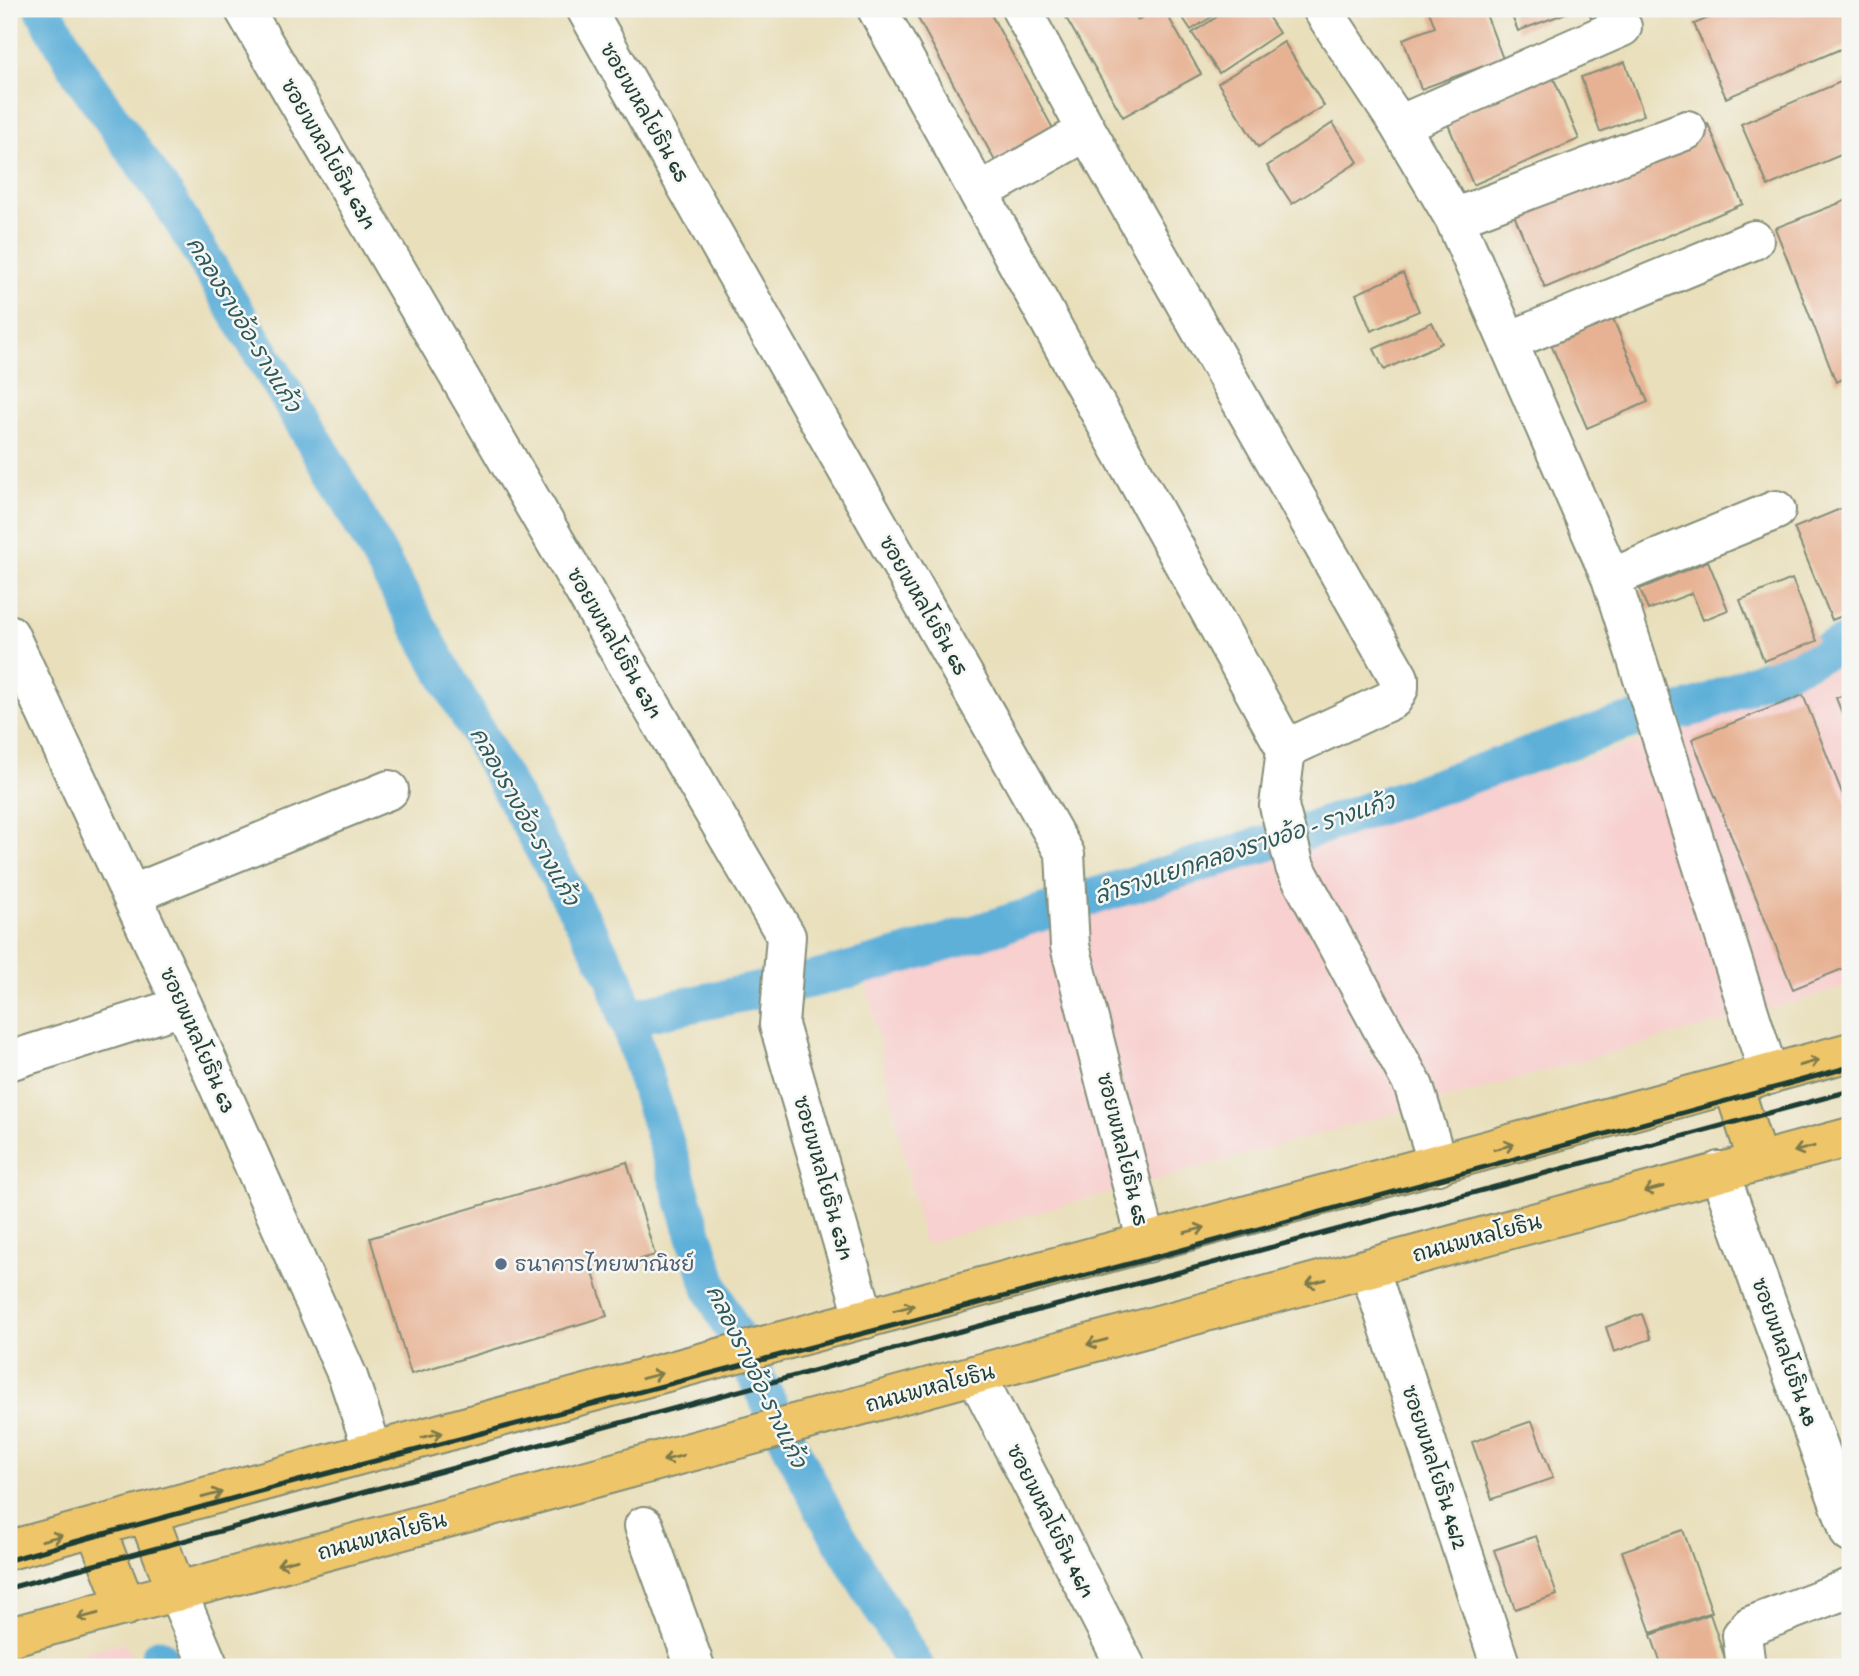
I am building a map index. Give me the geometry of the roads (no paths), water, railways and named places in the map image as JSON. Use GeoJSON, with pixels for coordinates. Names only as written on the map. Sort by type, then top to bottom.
{"type":"FeatureCollection","features":[{"type":"Feature","properties":{"kind":"main road"},"geometry":{"type":"LineString","coordinates":[[9,1550],[1850,1052]]}},
{"type":"Feature","properties":{"kind":"main road"},"geometry":{"type":"LineString","coordinates":[[1733,1085],[1758,1162]]}},
{"type":"Feature","properties":{"kind":"main road","name":"ถนนพหลโยธิน"},"geometry":{"type":"LineString","coordinates":[[9,1637],[1850,1137]]}},
{"type":"Feature","properties":{"kind":"main road"},"geometry":{"type":"LineString","coordinates":[[147,1513],[177,1592]]}},
{"type":"Feature","properties":{"kind":"main road"},"geometry":{"type":"LineString","coordinates":[[95,1527],[126,1606]]}},
{"type":"Feature","properties":{"kind":"street","name":"ซอยพหลโยธิน 63/1"},"geometry":{"type":"LineString","coordinates":[[244,9],[786,936],[779,1024],[865,1319]]}},
{"type":"Feature","properties":{"kind":"street","name":"ซอยพหลโยธิน 65"},"geometry":{"type":"LineString","coordinates":[[586,9],[1065,854],[1070,946],[1147,1243]]}},
{"type":"Feature","properties":{"kind":"street"},"geometry":{"type":"LineString","coordinates":[[877,9],[1286,749],[1279,806],[1295,867],[1413,1087],[1438,1165]]}},
{"type":"Feature","properties":{"kind":"street"},"geometry":{"type":"LineString","coordinates":[[1021,9],[1087,131],[1399,678],[1399,688],[1393,699],[1286,749]]}},
{"type":"Feature","properties":{"kind":"street"},"geometry":{"type":"LineString","coordinates":[[1322,9],[1399,125],[1454,218],[1611,578],[1769,1075]]}},
{"type":"Feature","properties":{"kind":"street"},"geometry":{"type":"LineString","coordinates":[[1399,125],[1622,27]]}},
{"type":"Feature","properties":{"kind":"street"},"geometry":{"type":"LineString","coordinates":[[1454,218],[1687,130]]}},
{"type":"Feature","properties":{"kind":"street"},"geometry":{"type":"LineString","coordinates":[[980,192],[1087,131]]}},
{"type":"Feature","properties":{"kind":"street"},"geometry":{"type":"LineString","coordinates":[[1509,341],[1754,240]]}},
{"type":"Feature","properties":{"kind":"street"},"geometry":{"type":"LineString","coordinates":[[1611,578],[1776,510]]}},
{"type":"Feature","properties":{"kind":"street","name":"ซอยพหลโยธิน 63"},"geometry":{"type":"LineString","coordinates":[[9,635],[184,1006],[348,1377],[373,1451]]}},
{"type":"Feature","properties":{"kind":"street"},"geometry":{"type":"LineString","coordinates":[[133,894],[389,790]]}},
{"type":"Feature","properties":{"kind":"street"},"geometry":{"type":"LineString","coordinates":[[9,1061],[184,1006]]}},
{"type":"Feature","properties":{"kind":"street","name":"ซอยพหลโยธิน 48"},"geometry":{"type":"LineString","coordinates":[[1719,1171],[1850,1533]]}},
{"type":"Feature","properties":{"kind":"street","name":"ซอยพหลโยธิน 46/2"},"geometry":{"type":"LineString","coordinates":[[1369,1268],[1501,1667]]}},
{"type":"Feature","properties":{"kind":"street","name":"ซอยพหลโยธิน 46/1"},"geometry":{"type":"LineString","coordinates":[[976,1375],[1126,1667]]}},
{"type":"Feature","properties":{"kind":"street"},"geometry":{"type":"LineString","coordinates":[[644,1527],[695,1667]]}},
{"type":"Feature","properties":{"kind":"street"},"geometry":{"type":"LineString","coordinates":[[1746,1667],[1742,1656],[1742,1635],[1750,1626],[1850,1588]]}},
{"type":"Feature","properties":{"kind":"street"},"geometry":{"type":"LineString","coordinates":[[177,1592],[209,1667]]}},
{"type":"Feature","properties":{"kind":"waterway","name":"คลองรางอ้อ-รางแก้ว"},"geometry":{"type":"LineString","coordinates":[[43,9],[80,74],[172,205],[331,469],[615,979],[711,1288],[823,1510],[916,1667]]}},
{"type":"Feature","properties":{"kind":"waterway","name":"ลำรางแยกคลองรางอ้อ - รางแก้ว"},"geometry":{"type":"LineString","coordinates":[[626,1018],[819,978],[907,954],[1316,828],[1623,723],[1697,707],[1850,641]]}},
{"type":"Feature","properties":{"kind":"waterway"},"geometry":{"type":"LineString","coordinates":[[159,1657],[164,1667]]}},
{"type":"Feature","properties":{"kind":"railway"},"geometry":{"type":"LineString","coordinates":[[9,1560],[260,1491],[1167,1254],[1850,1067]]}},
{"type":"Feature","properties":{"kind":"railway"},"geometry":{"type":"LineString","coordinates":[[9,1588],[1850,1091]]}},
{"type":"Feature","properties":{"kind":"place","name":"ธนาคารไทยพาณิชย์"},"geometry":{"type":"Point","coordinates":[501,1264]}}]}
